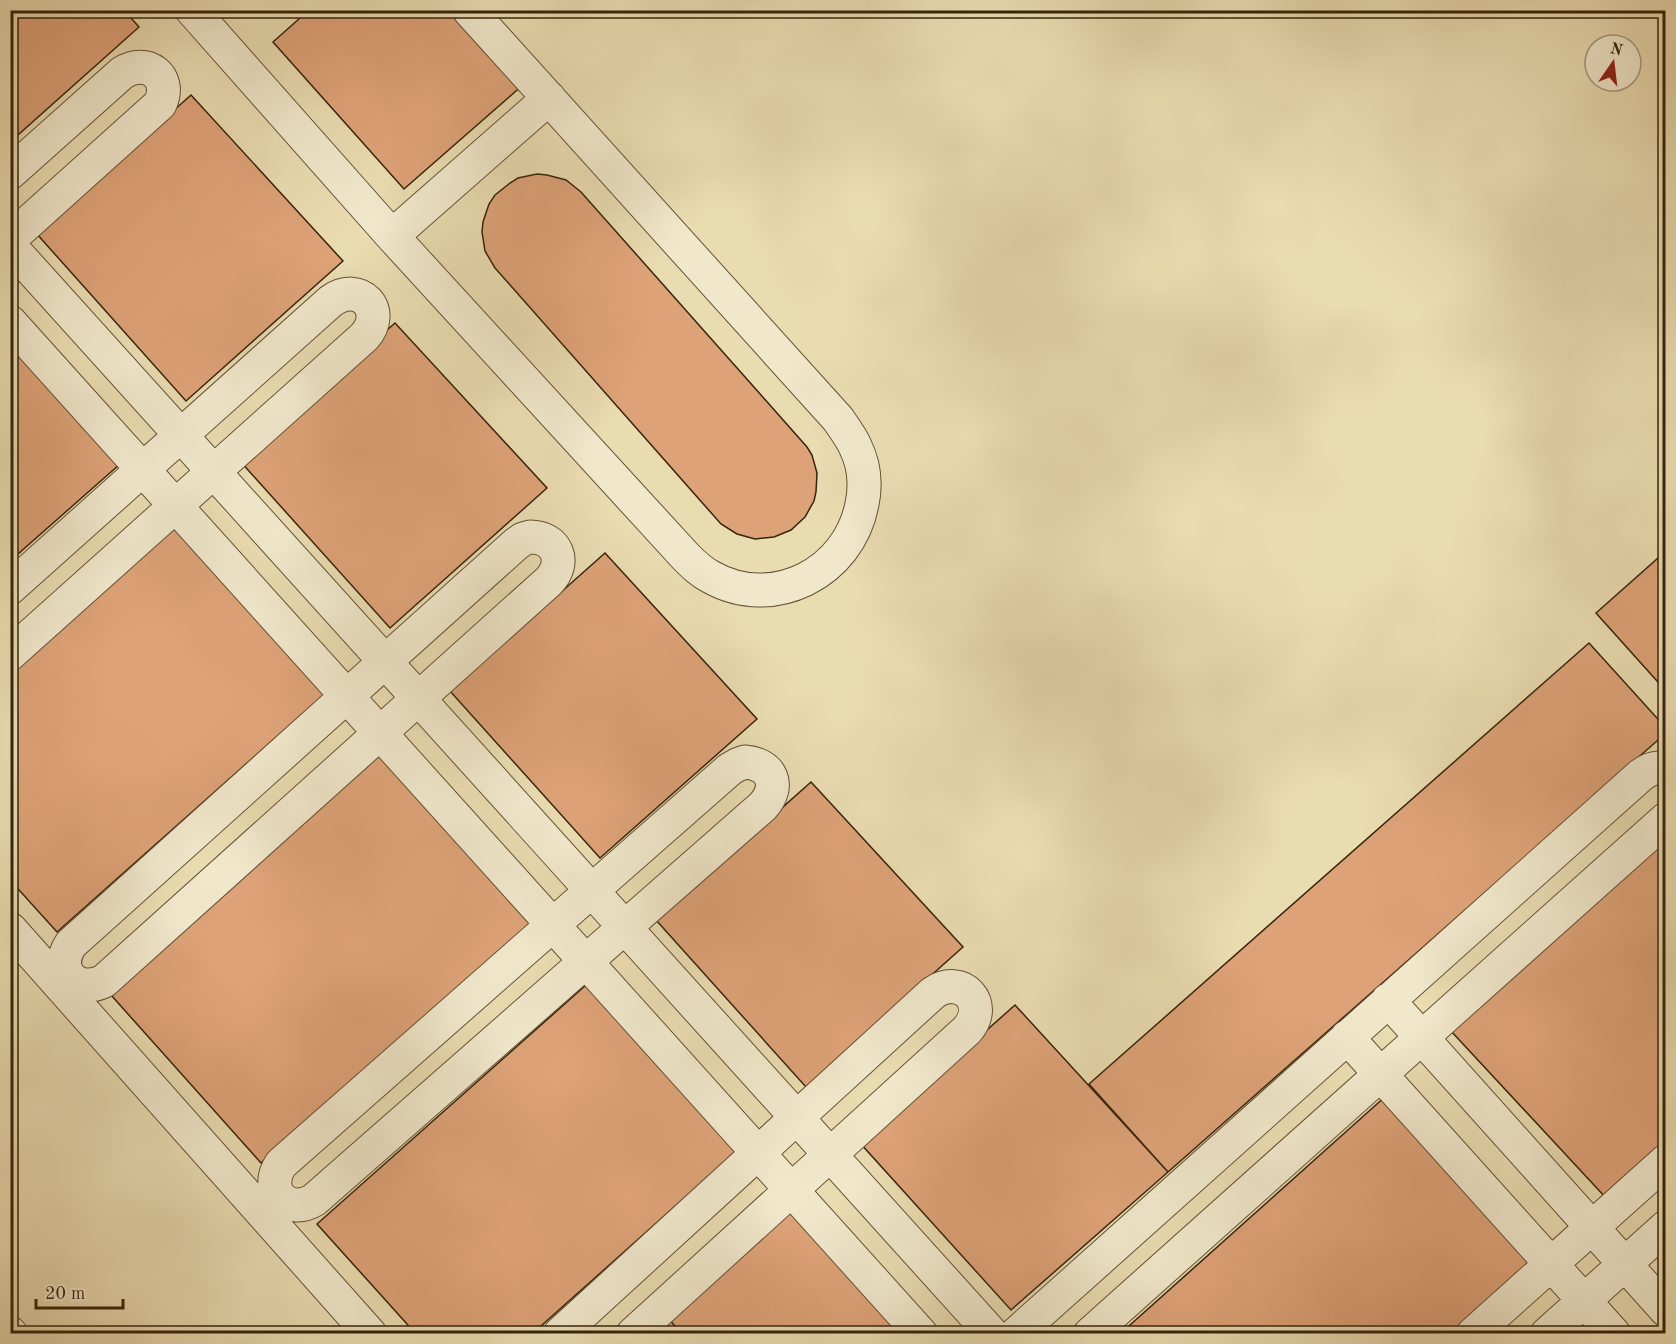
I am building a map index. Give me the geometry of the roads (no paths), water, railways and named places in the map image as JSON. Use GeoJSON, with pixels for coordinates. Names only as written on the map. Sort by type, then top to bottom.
{"type":"FeatureCollection","features":[{"type":"Feature","properties":{"kind":"lane"},"geometry":{"type":"LineString","coordinates":[[203,14],[392,236],[698,569],[728,585],[745,589],[761,590],[795,585],[810,578],[837,558],[851,537],[861,514],[864,480],[856,448],[848,433],[838,419],[469,10]]}},
{"type":"Feature","properties":{"kind":"lane"},"geometry":{"type":"LineString","coordinates":[[10,173],[122,73],[136,66],[158,74],[164,88],[164,97],[160,104],[10,239]]}},
{"type":"Feature","properties":{"kind":"lane"},"geometry":{"type":"LineString","coordinates":[[392,236],[549,99]]}},
{"type":"Feature","properties":{"kind":"lane"},"geometry":{"type":"LineString","coordinates":[[10,246],[992,1334]]}},
{"type":"Feature","properties":{"kind":"lane"},"geometry":{"type":"LineString","coordinates":[[10,588],[331,301],[346,293],[361,297],[368,302],[374,316],[369,331],[364,337],[10,654]]}},
{"type":"Feature","properties":{"kind":"lane"},"geometry":{"type":"LineString","coordinates":[[10,322],[921,1334]]}},
{"type":"Feature","properties":{"kind":"lane"},"geometry":{"type":"LineString","coordinates":[[539,537],[552,545],[558,560],[558,567],[554,575],[104,981],[88,986],[80,985],[68,975],[64,967],[64,959],[71,944],[386,662],[523,539],[539,537]]}},
{"type":"Feature","properties":{"kind":"lane"},"geometry":{"type":"LineString","coordinates":[[745,762],[761,765],[771,777],[773,785],[769,800],[314,1200],[307,1205],[290,1204],[278,1194],[274,1179],[281,1164],[592,890],[737,765],[745,762]]}},
{"type":"Feature","properties":{"kind":"lane"},"geometry":{"type":"LineString","coordinates":[[1016,1334],[1641,775],[1647,770],[1665,768]]}},
{"type":"Feature","properties":{"kind":"lane"},"geometry":{"type":"LineString","coordinates":[[1090,1334],[1665,819]]}},
{"type":"Feature","properties":{"kind":"lane"},"geometry":{"type":"LineString","coordinates":[[10,929],[370,1334]]}},
{"type":"Feature","properties":{"kind":"lane"},"geometry":{"type":"LineString","coordinates":[[560,1334],[940,988],[956,986],[970,994],[976,1009],[972,1024],[633,1334]]}},
{"type":"Feature","properties":{"kind":"lane"},"geometry":{"type":"LineString","coordinates":[[1388,1000],[1665,1310]]}},
{"type":"Feature","properties":{"kind":"lane"},"geometry":{"type":"LineString","coordinates":[[1347,1037],[1614,1334]]}},
{"type":"Feature","properties":{"kind":"lane"},"geometry":{"type":"LineString","coordinates":[[1473,1334],[1665,1161]]}},
{"type":"Feature","properties":{"kind":"lane"},"geometry":{"type":"LineString","coordinates":[[1547,1334],[1665,1227]]}}]}
